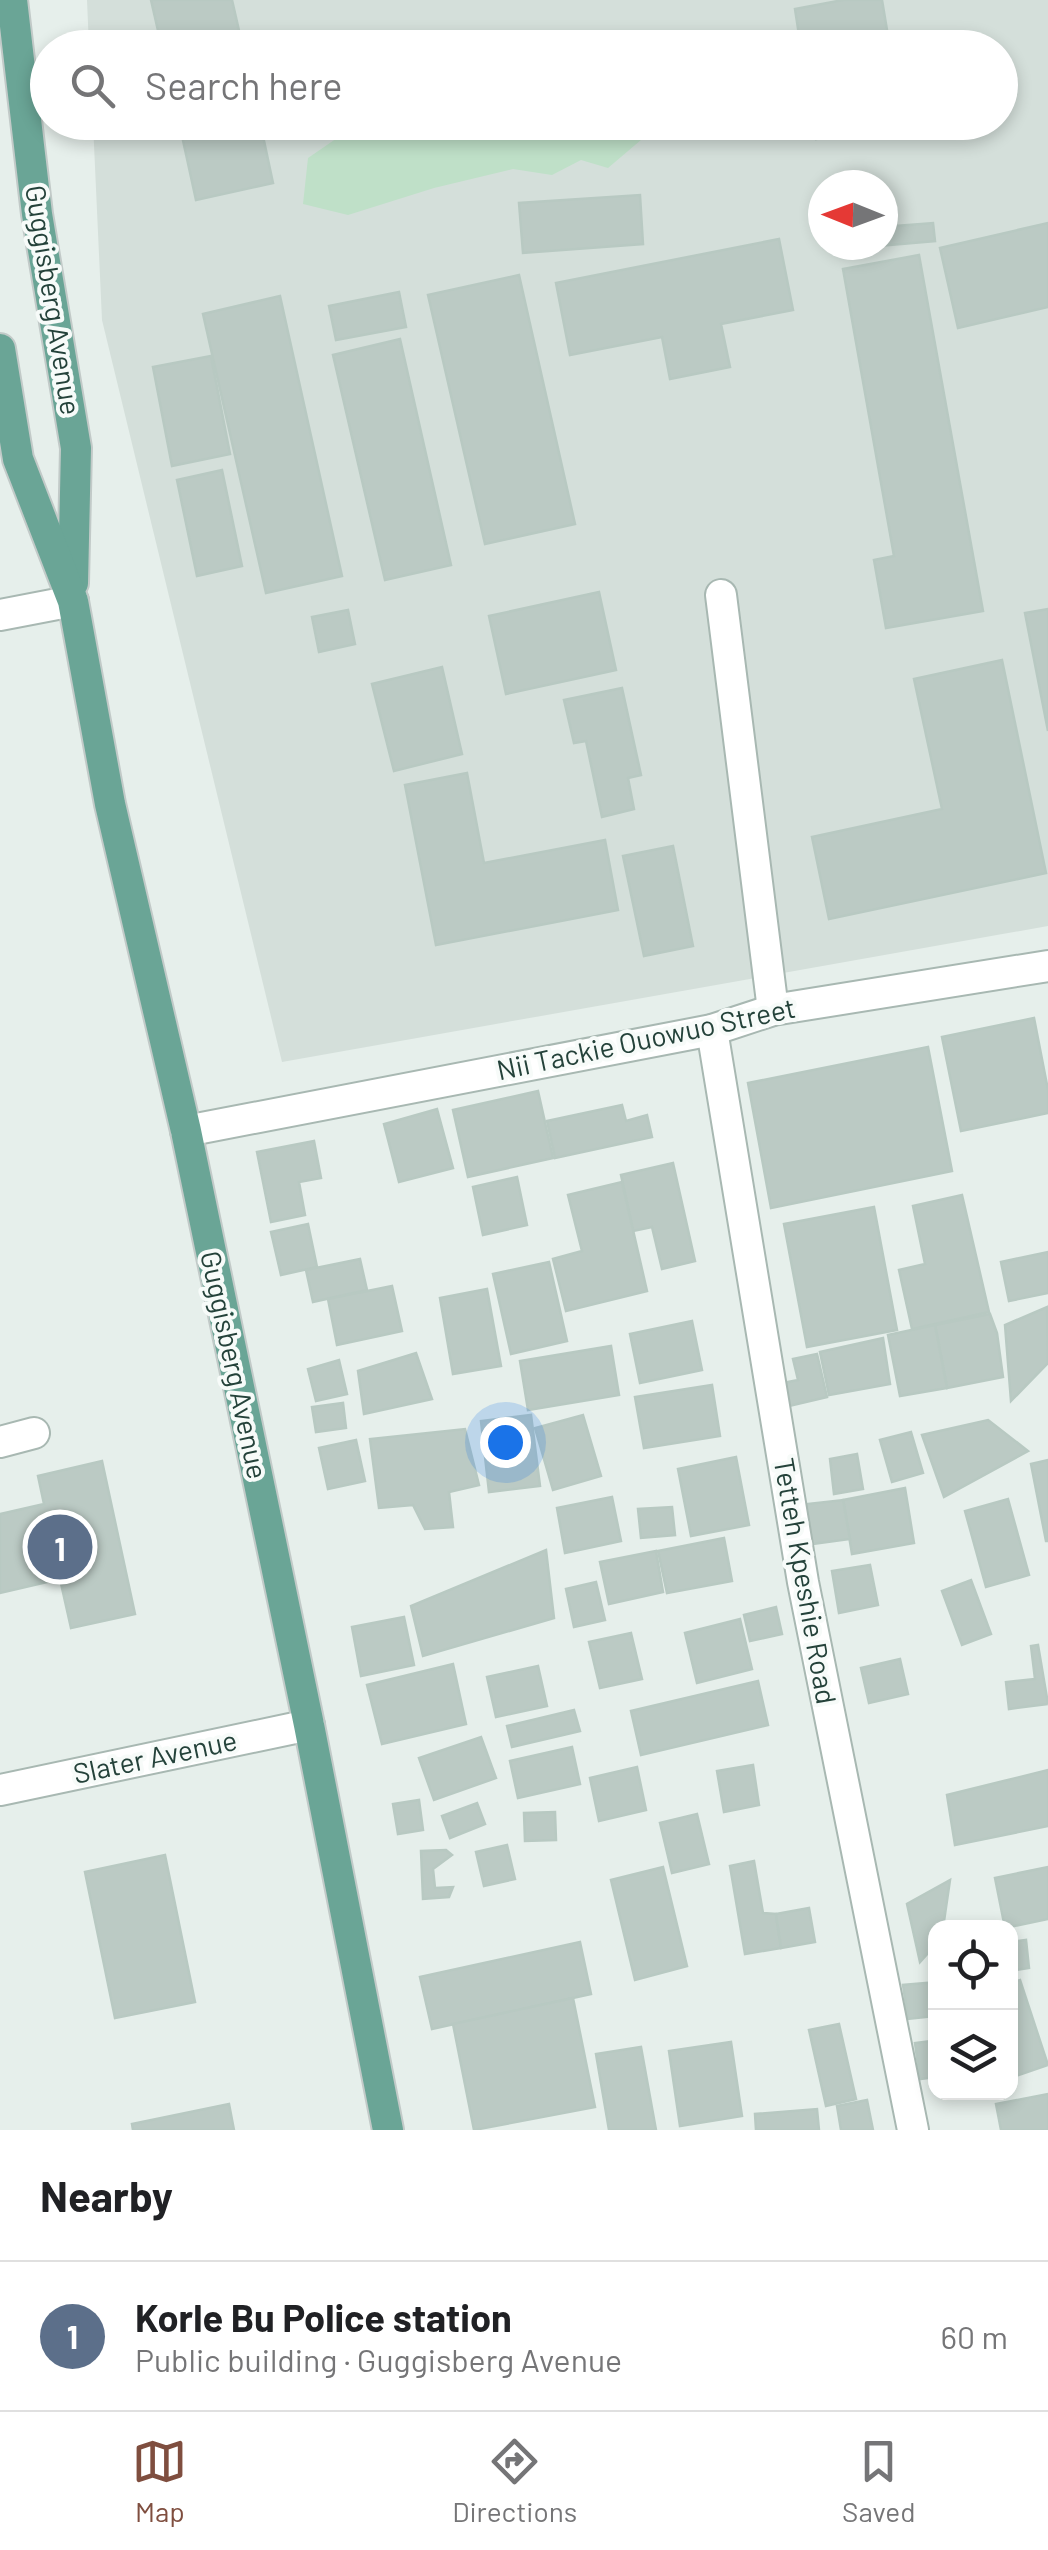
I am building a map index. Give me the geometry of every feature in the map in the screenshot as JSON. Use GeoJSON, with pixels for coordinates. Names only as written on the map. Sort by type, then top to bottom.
{"type":"FeatureCollection","features":[{"type":"Feature","properties":{"kind":"main road","name":"Guggisberg Avenue"},"geometry":{"type":"LineString","coordinates":[[12,0],[38,214],[76,448],[72,602]]}},
{"type":"Feature","properties":{"kind":"main road","name":"Guggisberg Avenue"},"geometry":{"type":"LineString","coordinates":[[0,349],[18,458],[72,602],[110,804],[186,1131],[309,1725],[388,2130]]}},
{"type":"Feature","properties":{"kind":"street"},"geometry":{"type":"LineString","coordinates":[[721,595],[773,1010]]}},
{"type":"Feature","properties":{"kind":"street"},"geometry":{"type":"LineString","coordinates":[[0,615],[72,602]]}},
{"type":"Feature","properties":{"kind":"street","name":"Nii Tackie Ouowuo Street"},"geometry":{"type":"LineString","coordinates":[[186,1131],[712,1030],[773,1010],[1048,966]]}},
{"type":"Feature","properties":{"kind":"street","name":"Tetteh Kpeshie Road"},"geometry":{"type":"LineString","coordinates":[[712,1030],[803,1582],[913,2130]]}},
{"type":"Feature","properties":{"kind":"street"},"geometry":{"type":"LineString","coordinates":[[0,1442],[34,1433]]}},
{"type":"Feature","properties":{"kind":"street","name":"Slater Avenue"},"geometry":{"type":"LineString","coordinates":[[0,1790],[309,1725]]}},
{"type":"Feature","properties":{"kind":"shaded area"},"geometry":{"type":"Polygon","coordinates":[[[87,0],[1048,0],[1048,926],[282,1062],[102,320],[94,140],[1018,140],[1018,30],[88,30],[87,0]]]}},
{"type":"Feature","properties":{"kind":"green space"},"geometry":{"type":"Polygon","coordinates":[[[334,140],[641,140],[608,168],[581,160],[552,175],[513,169],[348,215],[303,204],[308,158],[334,140]]]}},
{"type":"Feature","properties":{"kind":"building"},"geometry":{"type":"Polygon","coordinates":[[[151,0],[232,0],[239,30],[158,30],[151,0]]]}},
{"type":"Feature","properties":{"kind":"building"},"geometry":{"type":"Polygon","coordinates":[[[843,0],[882,0],[887,30],[798,30],[795,9],[843,0]]]}},
{"type":"Feature","properties":{"kind":"building"},"geometry":{"type":"Polygon","coordinates":[[[183,140],[264,140],[273,183],[196,200],[183,140]]]}},
{"type":"Feature","properties":{"kind":"building"},"geometry":{"type":"Polygon","coordinates":[[[640,195],[643,244],[523,253],[519,203],[640,195]]]}},
{"type":"Feature","properties":{"kind":"building"},"geometry":{"type":"Polygon","coordinates":[[[933,223],[935,241],[898,244],[898,226],[933,223]]]}},
{"type":"Feature","properties":{"kind":"building"},"geometry":{"type":"Polygon","coordinates":[[[1048,223],[1048,307],[958,328],[940,248],[1048,223]]]}},
{"type":"Feature","properties":{"kind":"building"},"geometry":{"type":"Polygon","coordinates":[[[779,239],[793,310],[721,324],[730,367],[670,379],[662,337],[570,355],[556,283],[779,239]]]}},
{"type":"Feature","properties":{"kind":"building"},"geometry":{"type":"Polygon","coordinates":[[[919,255],[983,611],[886,628],[874,560],[894,556],[843,269],[919,255]]]}},
{"type":"Feature","properties":{"kind":"building"},"geometry":{"type":"Polygon","coordinates":[[[519,275],[575,524],[485,544],[428,295],[519,275]]]}},
{"type":"Feature","properties":{"kind":"building"},"geometry":{"type":"Polygon","coordinates":[[[399,292],[406,327],[336,340],[329,306],[399,292]]]}},
{"type":"Feature","properties":{"kind":"building"},"geometry":{"type":"Polygon","coordinates":[[[280,296],[342,576],[266,593],[203,314],[280,296]]]}},
{"type":"Feature","properties":{"kind":"building"},"geometry":{"type":"Polygon","coordinates":[[[400,339],[451,565],[385,580],[333,355],[400,339]]]}},
{"type":"Feature","properties":{"kind":"building"},"geometry":{"type":"Polygon","coordinates":[[[211,356],[230,454],[172,466],[153,367],[211,356]]]}},
{"type":"Feature","properties":{"kind":"building"},"geometry":{"type":"Polygon","coordinates":[[[222,470],[242,566],[197,576],[177,480],[222,470]]]}},
{"type":"Feature","properties":{"kind":"building"},"geometry":{"type":"Polygon","coordinates":[[[599,592],[616,670],[506,694],[489,616],[599,592]]]}},
{"type":"Feature","properties":{"kind":"building"},"geometry":{"type":"Polygon","coordinates":[[[1048,609],[1048,731],[1025,613],[1048,609]]]}},
{"type":"Feature","properties":{"kind":"building"},"geometry":{"type":"Polygon","coordinates":[[[348,610],[355,644],[319,652],[312,617],[348,610]]]}},
{"type":"Feature","properties":{"kind":"building"},"geometry":{"type":"Polygon","coordinates":[[[1002,660],[1046,873],[829,919],[812,837],[942,809],[914,679],[1002,660]]]}},
{"type":"Feature","properties":{"kind":"building"},"geometry":{"type":"Polygon","coordinates":[[[442,667],[462,754],[394,771],[372,684],[442,667]]]}},
{"type":"Feature","properties":{"kind":"building"},"geometry":{"type":"Polygon","coordinates":[[[622,688],[641,775],[628,778],[634,809],[602,817],[586,741],[574,743],[564,700],[622,688]]]}},
{"type":"Feature","properties":{"kind":"building"},"geometry":{"type":"Polygon","coordinates":[[[467,773],[484,863],[605,840],[618,910],[436,945],[405,785],[467,773]]]}},
{"type":"Feature","properties":{"kind":"building"},"geometry":{"type":"Polygon","coordinates":[[[673,846],[693,946],[644,956],[623,856],[673,846]]]}},
{"type":"Feature","properties":{"kind":"building"},"geometry":{"type":"Polygon","coordinates":[[[1034,1018],[1048,1090],[1048,1113],[961,1131],[942,1037],[1034,1018]]]}},
{"type":"Feature","properties":{"kind":"building"},"geometry":{"type":"Polygon","coordinates":[[[928,1047],[952,1171],[771,1208],[748,1083],[928,1047]]]}},
{"type":"Feature","properties":{"kind":"building"},"geometry":{"type":"Polygon","coordinates":[[[538,1091],[553,1158],[468,1177],[453,1110],[538,1091]]]}},
{"type":"Feature","properties":{"kind":"building"},"geometry":{"type":"Polygon","coordinates":[[[622,1105],[626,1121],[647,1115],[652,1137],[555,1158],[547,1121],[622,1105]]]}},
{"type":"Feature","properties":{"kind":"building"},"geometry":{"type":"Polygon","coordinates":[[[437,1109],[453,1168],[399,1182],[384,1124],[437,1109]]]}},
{"type":"Feature","properties":{"kind":"building"},"geometry":{"type":"Polygon","coordinates":[[[314,1141],[321,1178],[299,1182],[305,1215],[271,1222],[257,1152],[314,1141]]]}},
{"type":"Feature","properties":{"kind":"building"},"geometry":{"type":"Polygon","coordinates":[[[673,1163],[695,1261],[662,1269],[652,1227],[633,1231],[621,1175],[673,1163]]]}},
{"type":"Feature","properties":{"kind":"building"},"geometry":{"type":"Polygon","coordinates":[[[517,1177],[527,1225],[483,1235],[473,1187],[517,1177]]]}},
{"type":"Feature","properties":{"kind":"building"},"geometry":{"type":"Polygon","coordinates":[[[622,1182],[647,1291],[566,1311],[553,1259],[582,1251],[568,1195],[622,1182]]]}},
{"type":"Feature","properties":{"kind":"building"},"geometry":{"type":"Polygon","coordinates":[[[962,1195],[989,1312],[912,1329],[899,1270],[925,1264],[913,1206],[962,1195]]]}},
{"type":"Feature","properties":{"kind":"building"},"geometry":{"type":"Polygon","coordinates":[[[874,1207],[897,1330],[807,1347],[784,1224],[874,1207]]]}},
{"type":"Feature","properties":{"kind":"building"},"geometry":{"type":"Polygon","coordinates":[[[308,1224],[317,1267],[281,1275],[271,1232],[308,1224]]]}},
{"type":"Feature","properties":{"kind":"building"},"geometry":{"type":"Polygon","coordinates":[[[1048,1252],[1048,1293],[1009,1301],[1001,1262],[1048,1252]]]}},
{"type":"Feature","properties":{"kind":"building"},"geometry":{"type":"Polygon","coordinates":[[[360,1259],[367,1290],[313,1302],[306,1270],[360,1259]]]}},
{"type":"Feature","properties":{"kind":"building"},"geometry":{"type":"Polygon","coordinates":[[[549,1262],[567,1341],[511,1354],[493,1274],[549,1262]]]}},
{"type":"Feature","properties":{"kind":"building"},"geometry":{"type":"Polygon","coordinates":[[[392,1286],[402,1331],[337,1345],[328,1299],[392,1286]]]}},
{"type":"Feature","properties":{"kind":"building"},"geometry":{"type":"Polygon","coordinates":[[[487,1289],[501,1366],[453,1374],[440,1298],[487,1289]]]}},
{"type":"Feature","properties":{"kind":"building"},"geometry":{"type":"Polygon","coordinates":[[[1047,1307],[1048,1363],[1011,1401],[1005,1325],[1047,1307]]]}},
{"type":"Feature","properties":{"kind":"building"},"geometry":{"type":"Polygon","coordinates":[[[990,1314],[997,1333],[1003,1377],[947,1388],[935,1325],[990,1314]]]}},
{"type":"Feature","properties":{"kind":"building"},"geometry":{"type":"Polygon","coordinates":[[[692,1321],[702,1370],[640,1383],[630,1334],[692,1321]]]}},
{"type":"Feature","properties":{"kind":"building"},"geometry":{"type":"Polygon","coordinates":[[[935,1325],[947,1388],[900,1396],[888,1335],[935,1325]]]}},
{"type":"Feature","properties":{"kind":"building"},"geometry":{"type":"Polygon","coordinates":[[[883,1338],[890,1384],[829,1395],[820,1352],[883,1338]]]}},
{"type":"Feature","properties":{"kind":"building"},"geometry":{"type":"Polygon","coordinates":[[[611,1346],[619,1395],[528,1410],[520,1361],[611,1346]]]}},
{"type":"Feature","properties":{"kind":"building"},"geometry":{"type":"Polygon","coordinates":[[[416,1353],[432,1399],[364,1414],[358,1371],[416,1353]]]}},
{"type":"Feature","properties":{"kind":"building"},"geometry":{"type":"Polygon","coordinates":[[[817,1354],[827,1397],[789,1406],[783,1383],[798,1380],[793,1359],[817,1354]]]}},
{"type":"Feature","properties":{"kind":"building"},"geometry":{"type":"Polygon","coordinates":[[[339,1360],[347,1394],[316,1401],[308,1369],[339,1360]]]}},
{"type":"Feature","properties":{"kind":"building"},"geometry":{"type":"Polygon","coordinates":[[[712,1385],[720,1436],[644,1448],[635,1397],[712,1385]]]}},
{"type":"Feature","properties":{"kind":"building"},"geometry":{"type":"Polygon","coordinates":[[[343,1403],[346,1428],[316,1432],[312,1407],[343,1403]]]}},
{"type":"Feature","properties":{"kind":"building"},"geometry":{"type":"Polygon","coordinates":[[[531,1415],[540,1486],[489,1492],[481,1421],[531,1415]]]}},
{"type":"Feature","properties":{"kind":"building"},"geometry":{"type":"Polygon","coordinates":[[[583,1415],[601,1476],[553,1490],[535,1428],[583,1415]]]}},
{"type":"Feature","properties":{"kind":"building"},"geometry":{"type":"Polygon","coordinates":[[[988,1420],[1028,1451],[944,1497],[922,1435],[988,1420]]]}},
{"type":"Feature","properties":{"kind":"building"},"geometry":{"type":"Polygon","coordinates":[[[465,1429],[479,1485],[449,1492],[453,1527],[425,1529],[413,1505],[379,1508],[370,1439],[465,1429]]]}},
{"type":"Feature","properties":{"kind":"building"},"geometry":{"type":"Polygon","coordinates":[[[911,1432],[923,1473],[892,1482],[880,1440],[911,1432]]]}},
{"type":"Feature","properties":{"kind":"building"},"geometry":{"type":"Polygon","coordinates":[[[356,1440],[365,1481],[328,1489],[319,1448],[356,1440]]]}},
{"type":"Feature","properties":{"kind":"building"},"geometry":{"type":"Polygon","coordinates":[[[857,1454],[863,1489],[834,1494],[830,1459],[857,1454]]]}},
{"type":"Feature","properties":{"kind":"building"},"geometry":{"type":"Polygon","coordinates":[[[736,1457],[749,1525],[691,1536],[678,1469],[736,1457]]]}},
{"type":"Feature","properties":{"kind":"building"},"geometry":{"type":"Polygon","coordinates":[[[1048,1460],[1048,1541],[1046,1541],[1031,1464],[1048,1460]]]}},
{"type":"Feature","properties":{"kind":"building"},"geometry":{"type":"Polygon","coordinates":[[[102,1461],[135,1614],[71,1628],[60,1579],[0,1593],[0,1514],[44,1504],[38,1476],[102,1461]]]}},
{"type":"Feature","properties":{"kind":"building"},"geometry":{"type":"Polygon","coordinates":[[[905,1488],[914,1543],[852,1554],[843,1500],[905,1488]]]}},
{"type":"Feature","properties":{"kind":"building"},"geometry":{"type":"Polygon","coordinates":[[[612,1497],[621,1541],[565,1553],[557,1508],[612,1497]]]}},
{"type":"Feature","properties":{"kind":"building"},"geometry":{"type":"Polygon","coordinates":[[[1008,1499],[1029,1575],[986,1587],[965,1511],[1008,1499]]]}},
{"type":"Feature","properties":{"kind":"building"},"geometry":{"type":"Polygon","coordinates":[[[843,1500],[850,1539],[812,1544],[807,1504],[843,1500]]]}},
{"type":"Feature","properties":{"kind":"building"},"geometry":{"type":"Polygon","coordinates":[[[672,1507],[675,1535],[641,1538],[638,1509],[672,1507]]]}},
{"type":"Feature","properties":{"kind":"building"},"geometry":{"type":"Polygon","coordinates":[[[724,1538],[732,1581],[667,1593],[658,1551],[724,1538]]]}},
{"type":"Feature","properties":{"kind":"building"},"geometry":{"type":"Polygon","coordinates":[[[546,1550],[554,1618],[423,1656],[411,1606],[546,1550]]]}},
{"type":"Feature","properties":{"kind":"building"},"geometry":{"type":"Polygon","coordinates":[[[656,1551],[663,1592],[609,1604],[600,1562],[656,1551]]]}},
{"type":"Feature","properties":{"kind":"building"},"geometry":{"type":"Polygon","coordinates":[[[870,1565],[878,1605],[839,1613],[832,1571],[870,1565]]]}},
{"type":"Feature","properties":{"kind":"building"},"geometry":{"type":"Polygon","coordinates":[[[971,1580],[991,1634],[962,1645],[942,1591],[971,1580]]]}},
{"type":"Feature","properties":{"kind":"building"},"geometry":{"type":"Polygon","coordinates":[[[596,1582],[605,1620],[574,1627],[566,1589],[596,1582]]]}},
{"type":"Feature","properties":{"kind":"building"},"geometry":{"type":"Polygon","coordinates":[[[776,1607],[782,1634],[750,1641],[744,1615],[776,1607]]]}},
{"type":"Feature","properties":{"kind":"building"},"geometry":{"type":"Polygon","coordinates":[[[404,1617],[414,1665],[361,1676],[352,1627],[404,1617]]]}},
{"type":"Feature","properties":{"kind":"building"},"geometry":{"type":"Polygon","coordinates":[[[740,1619],[752,1669],[697,1683],[685,1633],[740,1619]]]}},
{"type":"Feature","properties":{"kind":"building"},"geometry":{"type":"Polygon","coordinates":[[[631,1633],[642,1679],[600,1688],[589,1642],[631,1633]]]}},
{"type":"Feature","properties":{"kind":"building"},"geometry":{"type":"Polygon","coordinates":[[[1038,1645],[1048,1704],[1009,1709],[1006,1682],[1035,1679],[1031,1646],[1038,1645]]]}},
{"type":"Feature","properties":{"kind":"building"},"geometry":{"type":"Polygon","coordinates":[[[900,1659],[908,1694],[869,1703],[861,1668],[900,1659]]]}},
{"type":"Feature","properties":{"kind":"building"},"geometry":{"type":"Polygon","coordinates":[[[453,1664],[466,1724],[382,1744],[367,1685],[453,1664]]]}},
{"type":"Feature","properties":{"kind":"building"},"geometry":{"type":"Polygon","coordinates":[[[538,1666],[547,1706],[496,1717],[487,1677],[538,1666]]]}},
{"type":"Feature","properties":{"kind":"building"},"geometry":{"type":"Polygon","coordinates":[[[758,1681],[768,1725],[641,1755],[631,1711],[758,1681]]]}},
{"type":"Feature","properties":{"kind":"building"},"geometry":{"type":"Polygon","coordinates":[[[574,1710],[580,1731],[512,1747],[507,1726],[574,1710]]]}},
{"type":"Feature","properties":{"kind":"building"},"geometry":{"type":"Polygon","coordinates":[[[481,1737],[496,1778],[434,1800],[419,1758],[481,1737]]]}},
{"type":"Feature","properties":{"kind":"building"},"geometry":{"type":"Polygon","coordinates":[[[572,1747],[580,1784],[518,1798],[510,1761],[572,1747]]]}},
{"type":"Feature","properties":{"kind":"building"},"geometry":{"type":"Polygon","coordinates":[[[753,1765],[759,1805],[724,1812],[717,1771],[753,1765]]]}},
{"type":"Feature","properties":{"kind":"building"},"geometry":{"type":"Polygon","coordinates":[[[637,1767],[646,1810],[599,1821],[590,1778],[637,1767]]]}},
{"type":"Feature","properties":{"kind":"building"},"geometry":{"type":"Polygon","coordinates":[[[1048,1770],[1048,1826],[955,1845],[947,1795],[1048,1770]]]}},
{"type":"Feature","properties":{"kind":"building"},"geometry":{"type":"Polygon","coordinates":[[[419,1800],[423,1830],[398,1834],[393,1804],[419,1800]]]}},
{"type":"Feature","properties":{"kind":"building"},"geometry":{"type":"Polygon","coordinates":[[[477,1803],[485,1824],[450,1838],[442,1816],[477,1803]]]}},
{"type":"Feature","properties":{"kind":"building"},"geometry":{"type":"Polygon","coordinates":[[[555,1812],[556,1840],[525,1841],[524,1813],[555,1812]]]}},
{"type":"Feature","properties":{"kind":"building"},"geometry":{"type":"Polygon","coordinates":[[[697,1814],[709,1864],[672,1873],[660,1823],[697,1814]]]}},
{"type":"Feature","properties":{"kind":"building"},"geometry":{"type":"Polygon","coordinates":[[[507,1845],[515,1879],[484,1886],[476,1852],[507,1845]]]}},
{"type":"Feature","properties":{"kind":"building"},"geometry":{"type":"Polygon","coordinates":[[[446,1850],[452,1855],[433,1869],[435,1888],[453,1887],[449,1897],[423,1899],[421,1851],[446,1850]]]}},
{"type":"Feature","properties":{"kind":"building"},"geometry":{"type":"Polygon","coordinates":[[[165,1855],[195,2002],[115,2018],[85,1872],[165,1855]]]}},
{"type":"Feature","properties":{"kind":"building"},"geometry":{"type":"Polygon","coordinates":[[[754,1861],[763,1913],[776,1914],[781,1948],[745,1954],[730,1866],[754,1861]]]}},
{"type":"Feature","properties":{"kind":"building"},"geometry":{"type":"Polygon","coordinates":[[[663,1867],[687,1966],[635,1980],[611,1880],[663,1867]]]}},
{"type":"Feature","properties":{"kind":"building"},"geometry":{"type":"Polygon","coordinates":[[[1048,1867],[1048,1919],[1018,1925],[1018,1920],[1003,1920],[995,1878],[1048,1867]]]}},
{"type":"Feature","properties":{"kind":"building"},"geometry":{"type":"Polygon","coordinates":[[[950,1880],[944,1920],[928,1920],[928,1953],[920,1962],[907,1904],[950,1880]]]}},
{"type":"Feature","properties":{"kind":"building"},"geometry":{"type":"Polygon","coordinates":[[[809,1908],[815,1942],[781,1948],[776,1914],[809,1908]]]}},
{"type":"Feature","properties":{"kind":"building"},"geometry":{"type":"Polygon","coordinates":[[[1026,1940],[1029,1968],[1018,1970],[1018,1941],[1026,1940]]]}},
{"type":"Feature","properties":{"kind":"building"},"geometry":{"type":"Polygon","coordinates":[[[580,1942],[591,1994],[432,2029],[420,1977],[580,1942]]]}},
{"type":"Feature","properties":{"kind":"building"},"geometry":{"type":"Polygon","coordinates":[[[1018,1981],[1048,2065],[1018,2075],[1018,2010],[1018,1981]]]}},
{"type":"Feature","properties":{"kind":"building"},"geometry":{"type":"Polygon","coordinates":[[[928,1983],[928,2017],[908,2019],[903,1985],[928,1983]]]}},
{"type":"Feature","properties":{"kind":"building"},"geometry":{"type":"Polygon","coordinates":[[[573,1998],[595,2107],[474,2130],[453,2024],[573,1998]]]}},
{"type":"Feature","properties":{"kind":"building"},"geometry":{"type":"Polygon","coordinates":[[[839,2024],[856,2099],[826,2106],[809,2030],[839,2024]]]}},
{"type":"Feature","properties":{"kind":"building"},"geometry":{"type":"Polygon","coordinates":[[[928,2041],[928,2078],[920,2079],[915,2043],[928,2041]]]}},
{"type":"Feature","properties":{"kind":"building"},"geometry":{"type":"Polygon","coordinates":[[[731,2042],[742,2116],[680,2126],[669,2051],[731,2042]]]}},
{"type":"Feature","properties":{"kind":"building"},"geometry":{"type":"Polygon","coordinates":[[[641,2047],[656,2130],[609,2130],[596,2054],[641,2047]]]}},
{"type":"Feature","properties":{"kind":"building"},"geometry":{"type":"Polygon","coordinates":[[[1048,2094],[1048,2130],[1001,2130],[996,2104],[1048,2094]]]}},
{"type":"Feature","properties":{"kind":"building"},"geometry":{"type":"Polygon","coordinates":[[[867,2100],[873,2130],[841,2130],[837,2106],[867,2100]]]}},
{"type":"Feature","properties":{"kind":"building"},"geometry":{"type":"Polygon","coordinates":[[[229,2104],[234,2130],[133,2130],[132,2124],[229,2104]]]}},
{"type":"Feature","properties":{"kind":"building"},"geometry":{"type":"Polygon","coordinates":[[[817,2109],[819,2130],[756,2130],[755,2114],[817,2109]]]}},
{"type":"Feature","properties":{"kind":"place","name":"Korle Bu Police station"},"geometry":{"type":"Point","coordinates":[60,1547]}}]}
